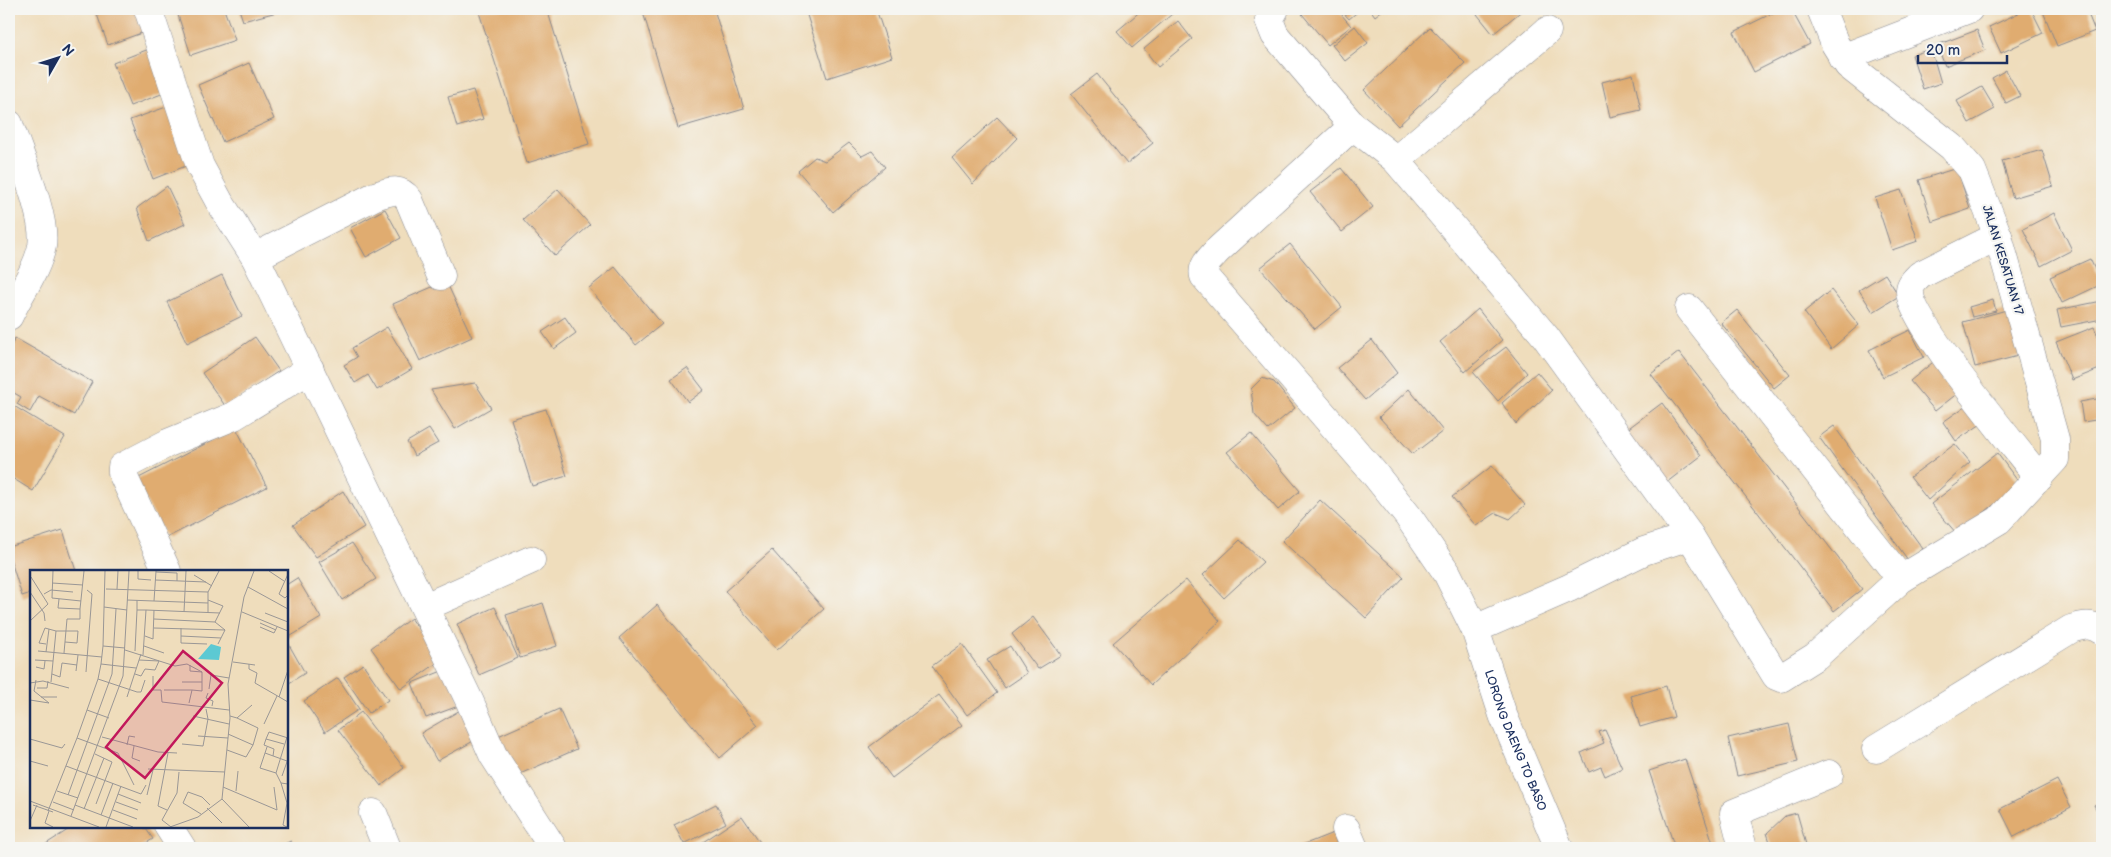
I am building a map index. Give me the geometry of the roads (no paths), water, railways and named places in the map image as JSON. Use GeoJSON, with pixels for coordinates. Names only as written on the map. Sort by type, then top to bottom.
{"type":"FeatureCollection","features":[{"type":"Feature","properties":{"kind":"street"},"geometry":{"type":"LineString","coordinates":[[148,9],[200,166],[254,257],[310,369],[470,702],[493,755],[554,848]]}},
{"type":"Feature","properties":{"kind":"street"},"geometry":{"type":"LineString","coordinates":[[1275,9],[1269,20],[1275,36],[1353,126],[1395,160],[1545,336],[1690,536],[1644,551],[1569,588],[1475,629]]}},
{"type":"Feature","properties":{"kind":"street","name":"JALAN KESATUAN 17"},"geometry":{"type":"LineString","coordinates":[[1690,536],[1779,679],[1816,656],[1902,580],[1999,520],[2055,459],[2056,439],[1998,236],[1972,170],[1952,147],[1854,70],[1842,58],[1821,9]]}},
{"type":"Feature","properties":{"kind":"street"},"geometry":{"type":"LineString","coordinates":[[1842,58],[1969,9]]}},
{"type":"Feature","properties":{"kind":"street"},"geometry":{"type":"LineString","coordinates":[[1395,160],[1547,31]]}},
{"type":"Feature","properties":{"kind":"street"},"geometry":{"type":"LineString","coordinates":[[9,124],[38,210],[42,233],[42,247],[35,265],[9,316]]}},
{"type":"Feature","properties":{"kind":"street","name":"LORONG DAENG TO BASO"},"geometry":{"type":"LineString","coordinates":[[1353,126],[1217,251],[1205,264],[1202,272],[1208,282],[1373,472],[1408,516],[1447,573],[1475,629],[1503,715],[1559,848]]}},
{"type":"Feature","properties":{"kind":"street"},"geometry":{"type":"LineString","coordinates":[[254,257],[374,196],[396,190],[409,200],[441,276]]}},
{"type":"Feature","properties":{"kind":"street"},"geometry":{"type":"LineString","coordinates":[[1998,236],[1920,275],[1913,282],[1910,290],[1911,300],[1922,323],[2039,478]]}},
{"type":"Feature","properties":{"kind":"street"},"geometry":{"type":"LineString","coordinates":[[1689,309],[1902,580]]}},
{"type":"Feature","properties":{"kind":"street"},"geometry":{"type":"LineString","coordinates":[[167,570],[122,473],[122,467],[168,444],[234,416],[310,369]]}},
{"type":"Feature","properties":{"kind":"street"},"geometry":{"type":"LineString","coordinates":[[425,608],[530,560]]}},
{"type":"Feature","properties":{"kind":"street"},"geometry":{"type":"LineString","coordinates":[[1876,749],[2071,629],[2086,624],[2095,626],[2102,631]]}},
{"type":"Feature","properties":{"kind":"street"},"geometry":{"type":"LineString","coordinates":[[1743,848],[1733,815],[1734,812],[1829,774]]}},
{"type":"Feature","properties":{"kind":"street"},"geometry":{"type":"LineString","coordinates":[[373,813],[386,848]]}},
{"type":"Feature","properties":{"kind":"street"},"geometry":{"type":"LineString","coordinates":[[169,827],[182,848]]}}]}
